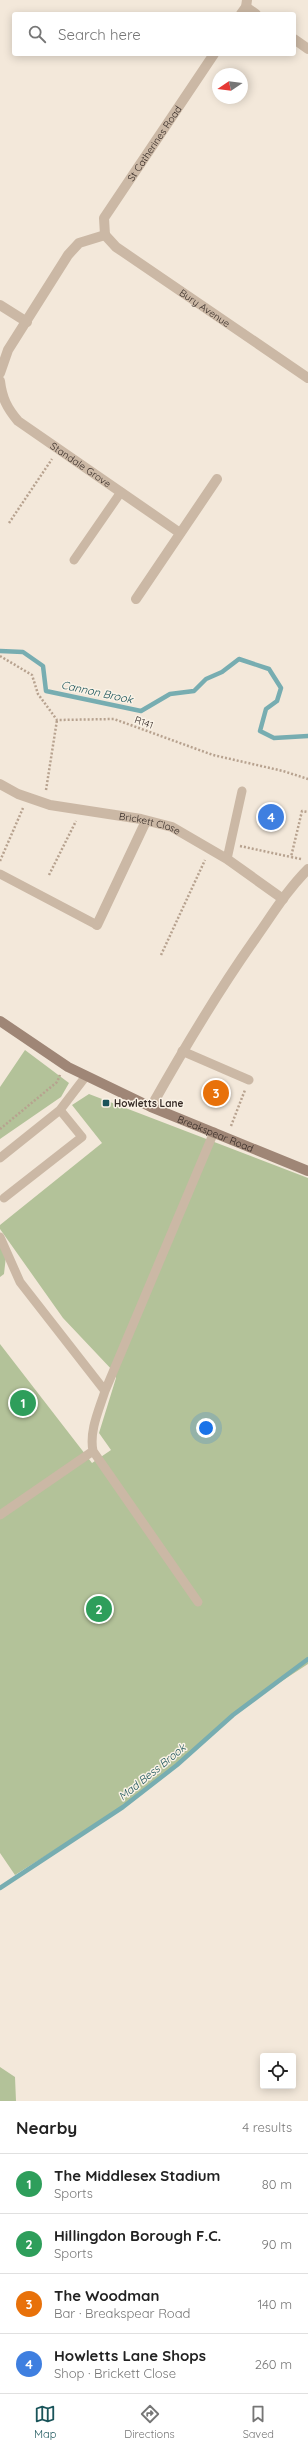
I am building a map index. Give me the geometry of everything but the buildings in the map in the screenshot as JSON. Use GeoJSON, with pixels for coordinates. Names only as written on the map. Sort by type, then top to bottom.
{"type":"FeatureCollection","features":[{"type":"Feature","properties":{"kind":"street"},"geometry":{"type":"LineString","coordinates":[[296,41],[308,49]]}},
{"type":"Feature","properties":{"kind":"street","name":"St Catherines Road"},"geometry":{"type":"LineString","coordinates":[[105,235],[104,218],[213,56]]}},
{"type":"Feature","properties":{"kind":"street"},"geometry":{"type":"LineString","coordinates":[[0,373],[8,350],[68,255],[79,243],[105,235]]}},
{"type":"Feature","properties":{"kind":"street","name":"Bury Avenue"},"geometry":{"type":"LineString","coordinates":[[105,235],[116,247],[308,378]]}},
{"type":"Feature","properties":{"kind":"street"},"geometry":{"type":"LineString","coordinates":[[0,305],[27,322]]}},
{"type":"Feature","properties":{"kind":"street","name":"Standale Grove"},"geometry":{"type":"LineString","coordinates":[[0,381],[1,392],[7,409],[18,420],[180,533]]}},
{"type":"Feature","properties":{"kind":"street"},"geometry":{"type":"LineString","coordinates":[[136,599],[217,479]]}},
{"type":"Feature","properties":{"kind":"street","name":"Brickett Close"},"geometry":{"type":"LineString","coordinates":[[0,784],[44,803],[172,827],[227,859],[283,899]]}},
{"type":"Feature","properties":{"kind":"street"},"geometry":{"type":"LineString","coordinates":[[97,925],[146,821]]}},
{"type":"Feature","properties":{"kind":"street"},"geometry":{"type":"LineString","coordinates":[[151,1107],[182,1051],[283,899],[308,869]]}},
{"type":"Feature","properties":{"kind":"street","name":"Breakspear Road"},"geometry":{"type":"LineString","coordinates":[[0,1021],[68,1067],[86,1076],[151,1107],[308,1171]]}},
{"type":"Feature","properties":{"kind":"lane"},"geometry":{"type":"LineString","coordinates":[[74,560],[120,492]]}},
{"type":"Feature","properties":{"kind":"lane"},"geometry":{"type":"LineString","coordinates":[[227,859],[242,791]]}},
{"type":"Feature","properties":{"kind":"lane"},"geometry":{"type":"LineString","coordinates":[[0,874],[97,925]]}},
{"type":"Feature","properties":{"kind":"lane"},"geometry":{"type":"LineString","coordinates":[[182,1051],[249,1080]]}},
{"type":"Feature","properties":{"kind":"lane"},"geometry":{"type":"LineString","coordinates":[[0,1158],[60,1110],[86,1076]]}},
{"type":"Feature","properties":{"kind":"lane"},"geometry":{"type":"LineString","coordinates":[[1,1198],[82,1137],[60,1110]]}},
{"type":"Feature","properties":{"kind":"lane"},"geometry":{"type":"LineString","coordinates":[[198,1602],[93,1451],[92,1444],[95,1422],[105,1391],[214,1132]]}},
{"type":"Feature","properties":{"kind":"lane"},"geometry":{"type":"LineString","coordinates":[[0,1237],[20,1282],[105,1391]]}},
{"type":"Feature","properties":{"kind":"lane"},"geometry":{"type":"LineString","coordinates":[[0,1515],[93,1451]]}},
{"type":"Feature","properties":{"kind":"path"},"geometry":{"type":"LineString","coordinates":[[9,523],[59,449]]}},
{"type":"Feature","properties":{"kind":"path"},"geometry":{"type":"LineString","coordinates":[[0,656],[32,675],[38,694],[58,720],[44,803]]}},
{"type":"Feature","properties":{"kind":"path","name":"R141"},"geometry":{"type":"LineString","coordinates":[[58,720],[114,719],[213,755],[283,771],[308,779]]}},
{"type":"Feature","properties":{"kind":"path"},"geometry":{"type":"LineString","coordinates":[[0,861],[28,797]]}},
{"type":"Feature","properties":{"kind":"path"},"geometry":{"type":"LineString","coordinates":[[49,875],[81,810]]}},
{"type":"Feature","properties":{"kind":"path"},"geometry":{"type":"LineString","coordinates":[[291,857],[302,811],[308,812]]}},
{"type":"Feature","properties":{"kind":"path"},"geometry":{"type":"LineString","coordinates":[[230,844],[308,861]]}},
{"type":"Feature","properties":{"kind":"path"},"geometry":{"type":"LineString","coordinates":[[161,955],[210,849]]}},
{"type":"Feature","properties":{"kind":"path"},"geometry":{"type":"LineString","coordinates":[[0,1130],[57,1082],[68,1067]]}},
{"type":"Feature","properties":{"kind":"path"},"geometry":{"type":"LineString","coordinates":[[226,1137],[249,1080]]}},
{"type":"Feature","properties":{"kind":"green space"},"geometry":{"type":"Polygon","coordinates":[[[25,1050],[69,1083],[61,1097],[0,1139],[0,1087],[25,1050]]]}},
{"type":"Feature","properties":{"kind":"green space"},"geometry":{"type":"Polygon","coordinates":[[[89,1094],[308,1178],[308,1664],[239,1709],[179,1762],[123,1807],[15,1875],[0,1853],[0,1344],[92,1463],[111,1450],[99,1433],[116,1378],[114,1372],[63,1318],[0,1229],[0,1225],[102,1143],[72,1105],[89,1094]]]}},
{"type":"Feature","properties":{"kind":"green space"},"geometry":{"type":"Polygon","coordinates":[[[0,1242],[6,1256],[4,1274],[0,1277],[0,1242]]]}},
{"type":"Feature","properties":{"kind":"green space"},"geometry":{"type":"Polygon","coordinates":[[[0,2067],[15,2077],[16,2101],[0,2101],[0,2067]]]}},
{"type":"Feature","properties":{"kind":"waterway","name":"Cannon Brook"},"geometry":{"type":"LineString","coordinates":[[0,651],[23,652],[43,666],[46,691],[141,711],[170,694],[194,691],[206,679],[222,672],[239,659],[269,669],[281,688],[277,701],[266,709],[260,731],[274,738],[308,736]]}},
{"type":"Feature","properties":{"kind":"waterway","name":"Mad Bess Brook"},"geometry":{"type":"LineString","coordinates":[[0,1888],[123,1807],[177,1765],[233,1715],[308,1659]]}},
{"type":"Feature","properties":{"kind":"place","name":"Howletts Lane Shops"},"geometry":{"type":"Point","coordinates":[271,817]}},
{"type":"Feature","properties":{"kind":"place","name":"The Woodman"},"geometry":{"type":"Point","coordinates":[216,1093]}},
{"type":"Feature","properties":{"kind":"place","name":"Howletts Lane"},"geometry":{"type":"Point","coordinates":[106,1103]}},
{"type":"Feature","properties":{"kind":"place","name":"The Middlesex Stadium"},"geometry":{"type":"Point","coordinates":[23,1403]}},
{"type":"Feature","properties":{"kind":"place","name":"Hillingdon Borough F.C."},"geometry":{"type":"Point","coordinates":[99,1609]}}]}
